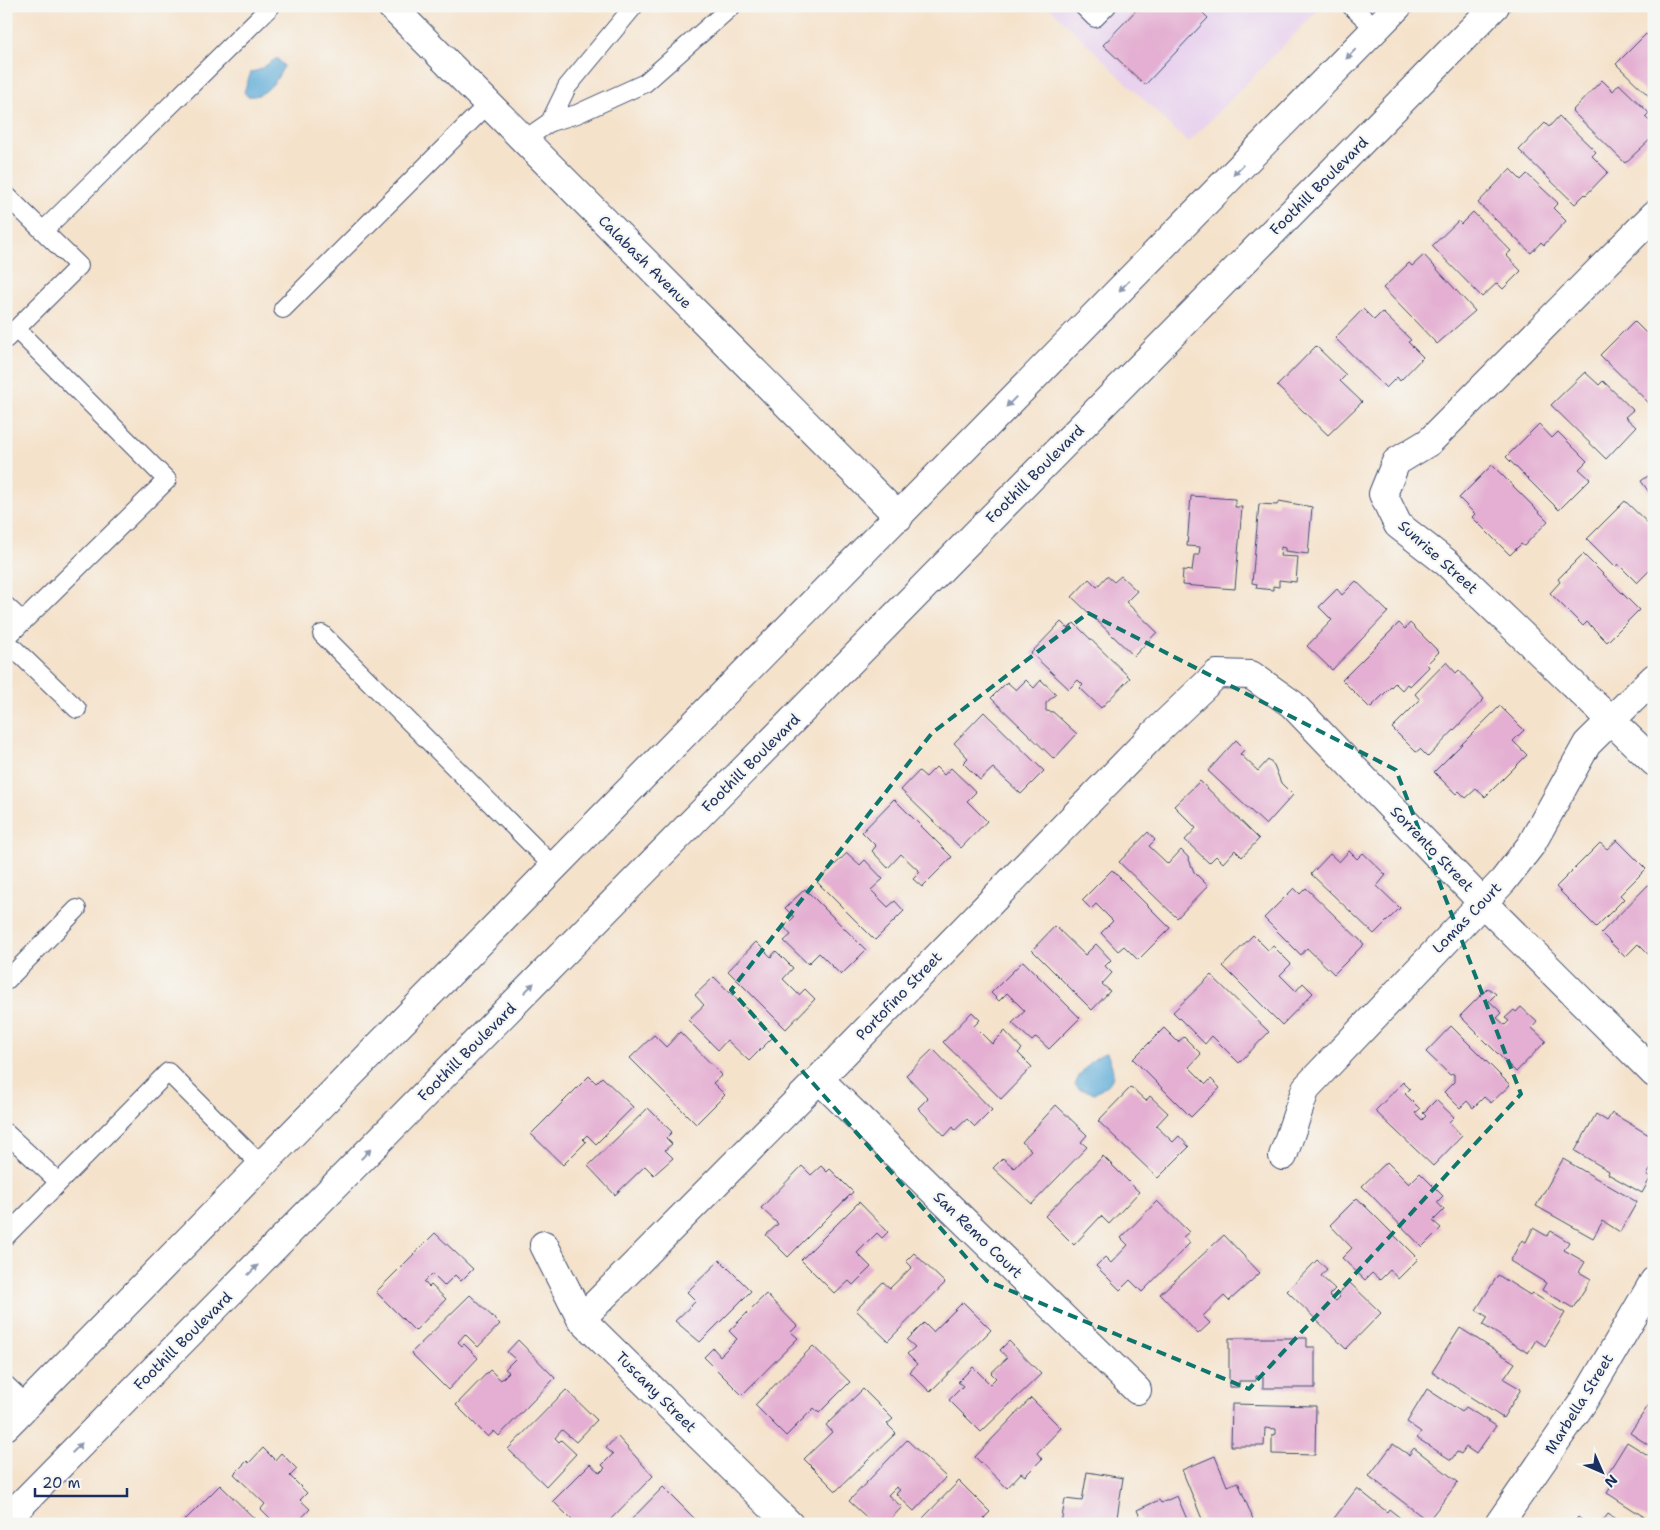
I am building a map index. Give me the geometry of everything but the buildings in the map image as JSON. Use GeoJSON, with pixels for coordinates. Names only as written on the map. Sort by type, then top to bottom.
{"type":"FeatureCollection","features":[{"type":"Feature","properties":{"kind":"street","name":"Calabash Avenue"},"geometry":{"type":"LineString","coordinates":[[391,6],[899,517]]}},
{"type":"Feature","properties":{"kind":"street"},"geometry":{"type":"LineString","coordinates":[[6,1426],[1398,6]]}},
{"type":"Feature","properties":{"kind":"street","name":"Foothill Boulevard"},"geometry":{"type":"LineString","coordinates":[[6,1520],[1495,6]]}},
{"type":"Feature","properties":{"kind":"street","name":"Sunrise Street"},"geometry":{"type":"LineString","coordinates":[[1654,215],[1429,442],[1396,462],[1383,494],[1398,525],[1447,563],[1654,762]]}},
{"type":"Feature","properties":{"kind":"street","name":"Sorrento Street"},"geometry":{"type":"LineString","coordinates":[[1217,674],[1251,675],[1292,704],[1483,903],[1654,1073]]}},
{"type":"Feature","properties":{"kind":"street","name":"Portofino Street"},"geometry":{"type":"LineString","coordinates":[[582,1319],[819,1079],[1154,734],[1217,674]]}},
{"type":"Feature","properties":{"kind":"street","name":"Lomas Court"},"geometry":{"type":"LineString","coordinates":[[1283,1156],[1306,1088],[1506,877],[1531,845],[1587,744],[1654,678]]}},
{"type":"Feature","properties":{"kind":"street","name":"San Remo Court"},"geometry":{"type":"LineString","coordinates":[[819,1079],[1138,1390]]}},
{"type":"Feature","properties":{"kind":"street","name":"Tuscany Street"},"geometry":{"type":"LineString","coordinates":[[544,1245],[582,1319],[788,1524]]}},
{"type":"Feature","properties":{"kind":"street","name":"Marbella Street"},"geometry":{"type":"LineString","coordinates":[[1499,1524],[1583,1402],[1654,1281]]}},
{"type":"Feature","properties":{"kind":"lane"},"geometry":{"type":"LineString","coordinates":[[43,231],[271,6]]}},
{"type":"Feature","properties":{"kind":"lane"},"geometry":{"type":"LineString","coordinates":[[550,122],[568,87],[634,6]]}},
{"type":"Feature","properties":{"kind":"lane"},"geometry":{"type":"LineString","coordinates":[[524,140],[550,122],[577,114],[645,83],[732,6]]}},
{"type":"Feature","properties":{"kind":"lane"},"geometry":{"type":"LineString","coordinates":[[1083,6],[1095,18],[1107,6]]}},
{"type":"Feature","properties":{"kind":"lane"},"geometry":{"type":"LineString","coordinates":[[1351,6],[1376,29]]}},
{"type":"Feature","properties":{"kind":"lane"},"geometry":{"type":"LineString","coordinates":[[283,309],[488,104]]}},
{"type":"Feature","properties":{"kind":"lane"},"geometry":{"type":"LineString","coordinates":[[6,195],[79,266],[11,334],[167,480],[6,640],[77,709]]}},
{"type":"Feature","properties":{"kind":"lane"},"geometry":{"type":"LineString","coordinates":[[6,606],[23,622]]}},
{"type":"Feature","properties":{"kind":"lane"},"geometry":{"type":"LineString","coordinates":[[322,634],[554,867]]}},
{"type":"Feature","properties":{"kind":"lane"},"geometry":{"type":"LineString","coordinates":[[6,980],[77,910]]}},
{"type":"Feature","properties":{"kind":"lane"},"geometry":{"type":"LineString","coordinates":[[6,1236],[168,1072],[262,1166]]}},
{"type":"Feature","properties":{"kind":"lane"},"geometry":{"type":"LineString","coordinates":[[6,1133],[59,1182]]}},
{"type":"Feature","properties":{"kind":"lane"},"geometry":{"type":"LineString","coordinates":[[6,1386],[27,1405]]}},
{"type":"Feature","properties":{"kind":"highlighted area"},"geometry":{"type":"Polygon","coordinates":[[[1088,613],[1396,770],[1521,1094],[1249,1389],[987,1281],[731,990],[932,733],[1088,613]]]}},
{"type":"Feature","properties":{"kind":"shaded area"},"geometry":{"type":"Polygon","coordinates":[[[1048,6],[1322,6],[1188,143],[1048,6]]]}},
{"type":"Feature","properties":{"kind":"water"},"geometry":{"type":"Polygon","coordinates":[[[277,58],[284,66],[278,77],[265,92],[259,95],[247,96],[244,92],[251,72],[259,70],[277,58]]]}},
{"type":"Feature","properties":{"kind":"water"},"geometry":{"type":"Polygon","coordinates":[[[1107,1053],[1112,1067],[1113,1077],[1111,1081],[1095,1093],[1079,1089],[1075,1085],[1083,1071],[1091,1062],[1107,1053]]]}}]}
